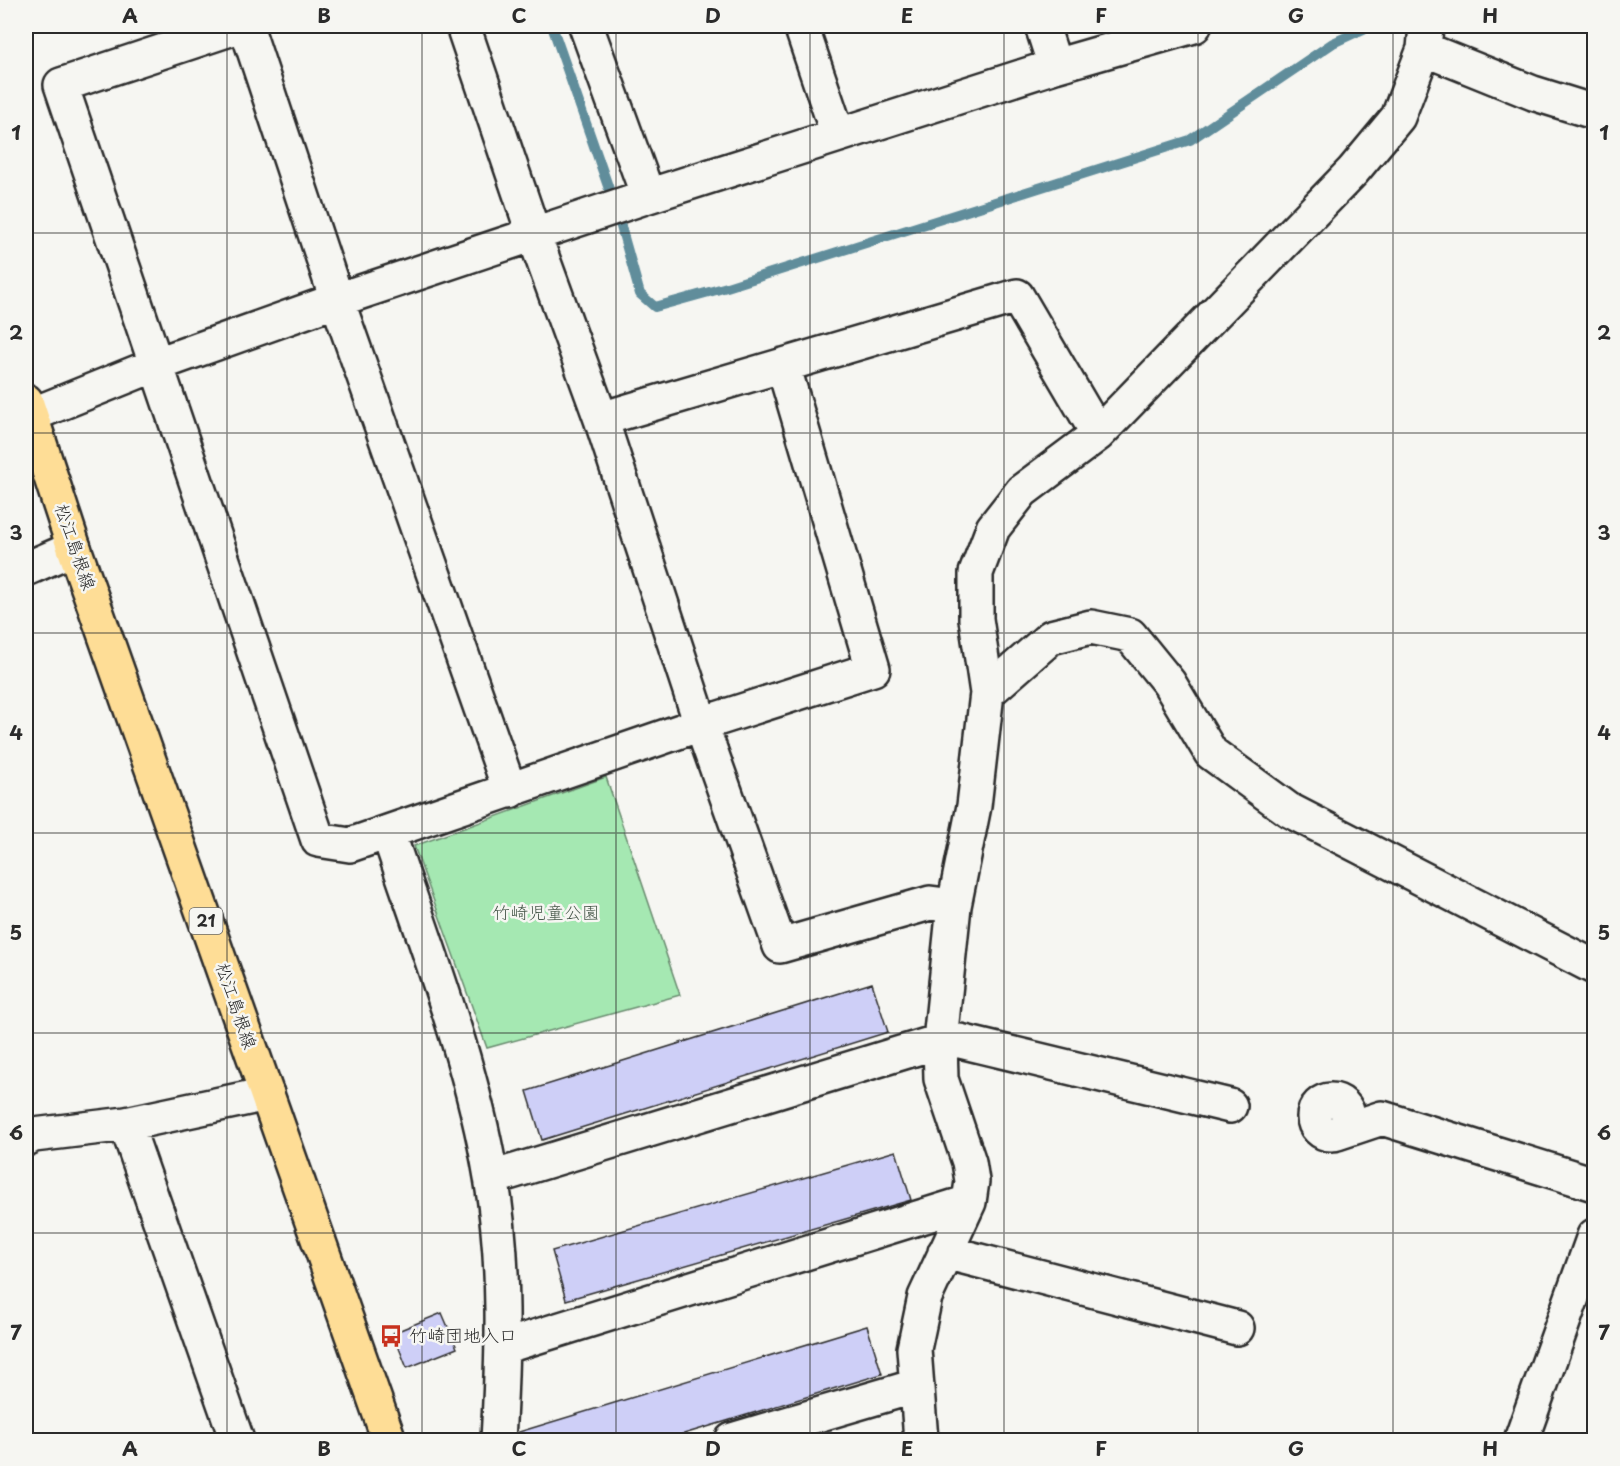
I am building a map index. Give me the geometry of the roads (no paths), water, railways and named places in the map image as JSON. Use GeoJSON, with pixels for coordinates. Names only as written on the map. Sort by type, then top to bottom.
{"type":"FeatureCollection","features":[{"type":"Feature","properties":{"kind":"main road","name":"松江島根線"},"geometry":{"type":"LineString","coordinates":[[28,408],[74,548],[389,1440]]}},
{"type":"Feature","properties":{"kind":"street"},"geometry":{"type":"LineString","coordinates":[[239,26],[61,85],[318,840],[350,846],[701,724],[873,669],[783,365]]}},
{"type":"Feature","properties":{"kind":"street"},"geometry":{"type":"LineString","coordinates":[[246,26],[337,300],[510,791]]}},
{"type":"Feature","properties":{"kind":"street"},"geometry":{"type":"LineString","coordinates":[[463,26],[534,235],[601,419],[701,724],[780,946],[930,903],[954,906]]}},
{"type":"Feature","properties":{"kind":"street"},"geometry":{"type":"LineString","coordinates":[[586,26],[648,196]]}},
{"type":"Feature","properties":{"kind":"street"},"geometry":{"type":"LineString","coordinates":[[801,26],[838,135]]}},
{"type":"Feature","properties":{"kind":"street"},"geometry":{"type":"LineString","coordinates":[[1042,26],[1055,66]]}},
{"type":"Feature","properties":{"kind":"street"},"geometry":{"type":"LineString","coordinates":[[28,408],[337,300],[648,196],[1055,66],[1194,26]]}},
{"type":"Feature","properties":{"kind":"street"},"geometry":{"type":"LineString","coordinates":[[921,1440],[914,1349],[919,1322],[925,1297],[969,1203],[972,1181],[969,1162],[941,1079],[940,1041],[954,906],[974,806],[987,693],[976,620],[976,573],[993,528],[1022,491],[1098,434],[1353,171],[1398,117],[1425,37],[1533,93],[1594,112]]}},
{"type":"Feature","properties":{"kind":"street"},"geometry":{"type":"LineString","coordinates":[[601,419],[1017,296],[1098,434]]}},
{"type":"Feature","properties":{"kind":"street"},"geometry":{"type":"LineString","coordinates":[[26,569],[74,548]]}},
{"type":"Feature","properties":{"kind":"street"},"geometry":{"type":"LineString","coordinates":[[987,693],[1051,637],[1091,627],[1130,635],[1169,683],[1210,753],[1289,810],[1594,967]]}},
{"type":"Feature","properties":{"kind":"street"},"geometry":{"type":"LineString","coordinates":[[388,832],[469,1075],[492,1178],[503,1347],[498,1440]]}},
{"type":"Feature","properties":{"kind":"street"},"geometry":{"type":"LineString","coordinates":[[492,1178],[940,1041],[960,1041],[1230,1106]]}},
{"type":"Feature","properties":{"kind":"street"},"geometry":{"type":"LineString","coordinates":[[26,1140],[34,1135],[126,1124],[267,1094]]}},
{"type":"Feature","properties":{"kind":"street"},"geometry":{"type":"LineString","coordinates":[[1337,1133],[1382,1118],[1594,1184]]}},
{"type":"Feature","properties":{"kind":"street"},"geometry":{"type":"LineString","coordinates":[[126,1124],[237,1440]]}},
{"type":"Feature","properties":{"kind":"street"},"geometry":{"type":"LineString","coordinates":[[503,1347],[969,1203]]}},
{"type":"Feature","properties":{"kind":"street"},"geometry":{"type":"LineString","coordinates":[[1521,1440],[1594,1236]]}},
{"type":"Feature","properties":{"kind":"street"},"geometry":{"type":"LineString","coordinates":[[945,1252],[1237,1328]]}},
{"type":"Feature","properties":{"kind":"street"},"geometry":{"type":"LineString","coordinates":[[732,1440],[916,1386]]}},
{"type":"Feature","properties":{"kind":"waterway"},"geometry":{"type":"LineString","coordinates":[[552,26],[616,209],[640,294],[655,307],[727,287],[1190,140],[1333,43],[1370,26]]}},
{"type":"Feature","properties":{"kind":"place","name":"竹崎団地入口"},"geometry":{"type":"Point","coordinates":[391,1336]}},
{"type":"Feature","properties":{"kind":"park label","name":"竹崎児童公園"},"geometry":{"type":"Point","coordinates":[546,913]}}]}
